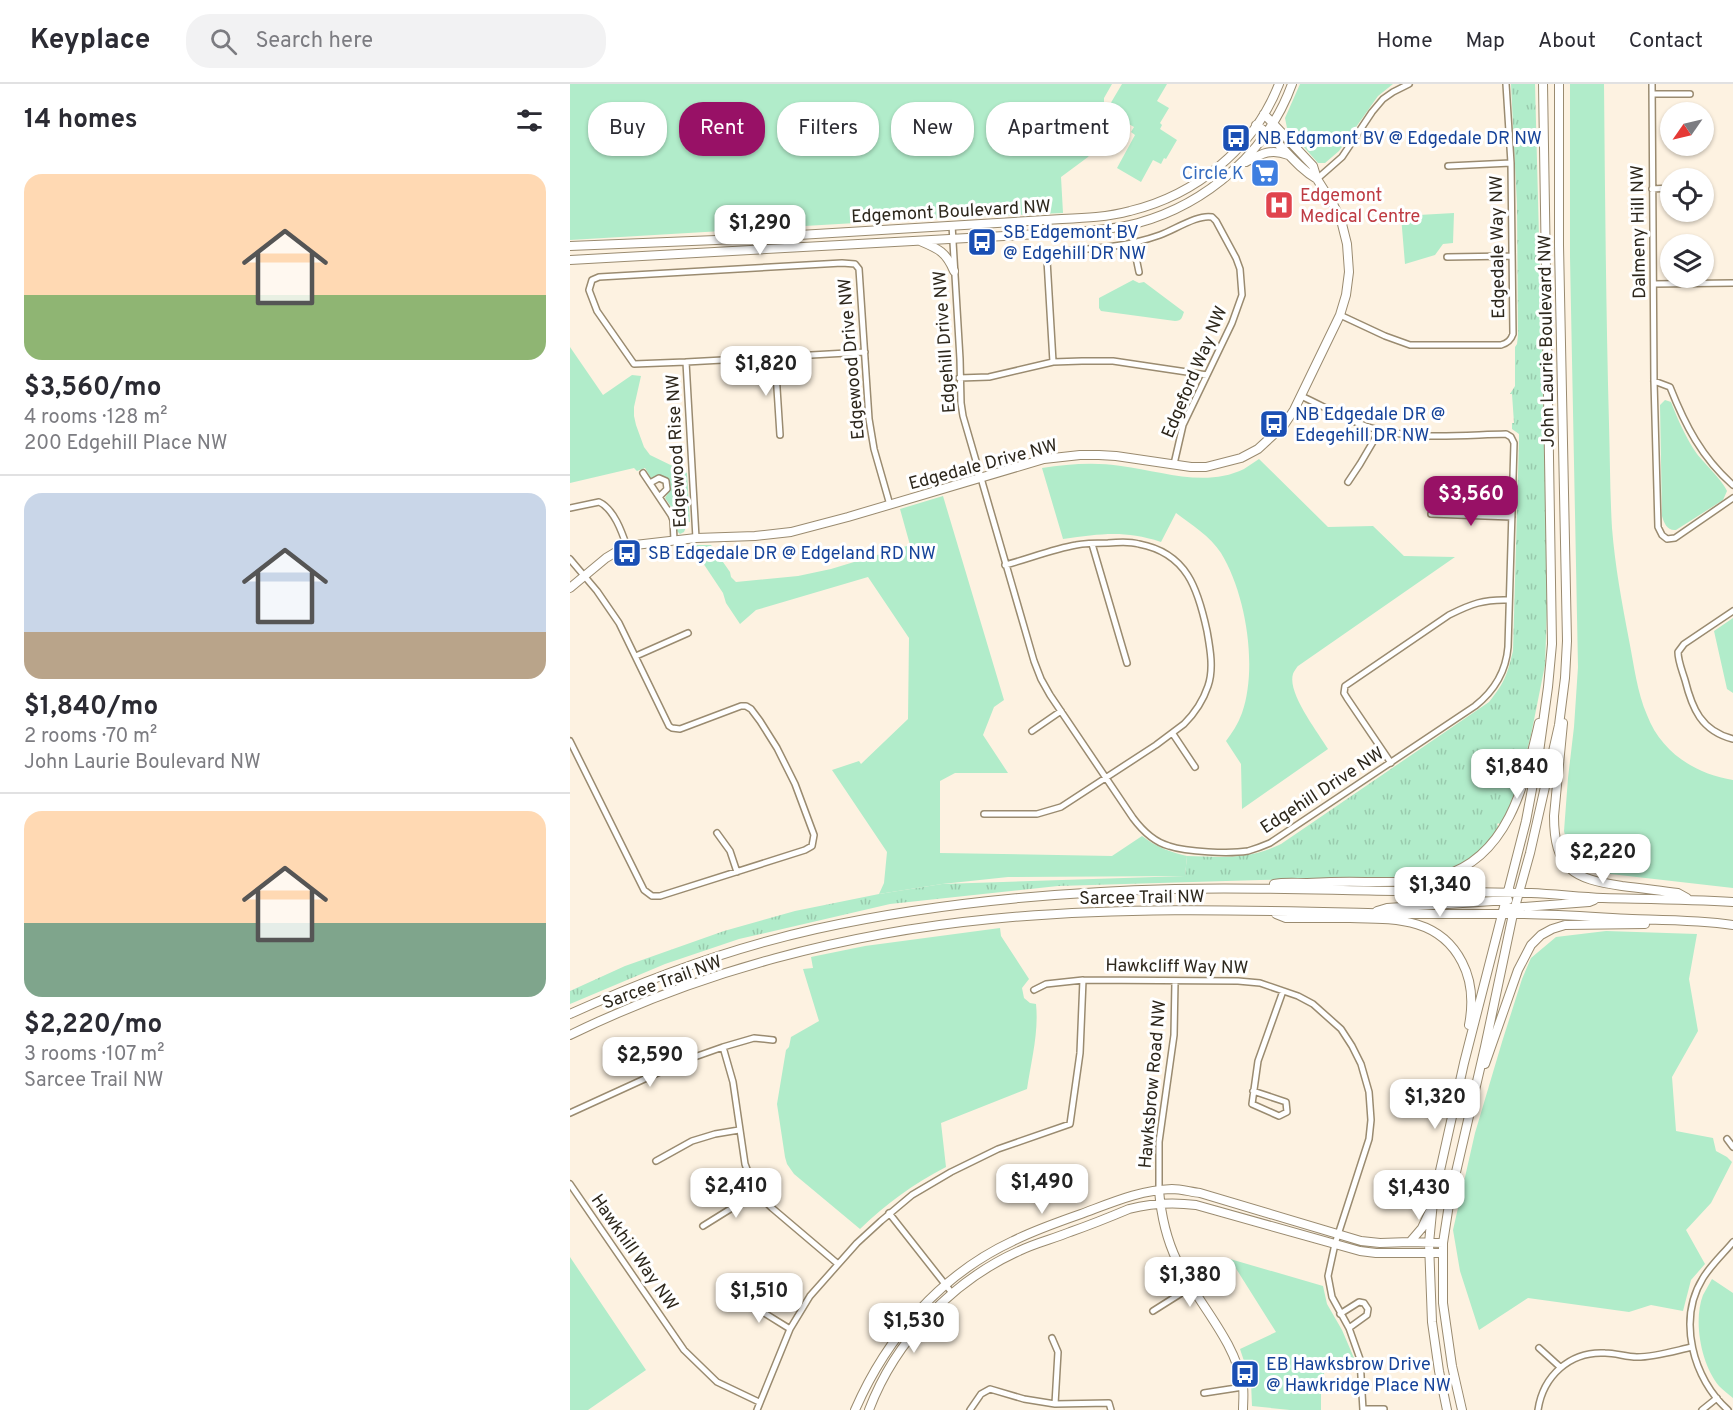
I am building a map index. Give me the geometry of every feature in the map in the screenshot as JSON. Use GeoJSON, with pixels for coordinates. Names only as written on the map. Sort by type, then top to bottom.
{"type":"FeatureCollection","features":[{"type":"Feature","properties":{"kind":"main road","name":"Edgemont Boulevard NW"},"geometry":{"type":"LineString","coordinates":[[570,246],[716,240],[1093,217],[1120,213],[1154,204],[1182,192],[1220,166],[1239,147],[1264,114],[1279,84]]}},
{"type":"Feature","properties":{"kind":"main road","name":"Edgemont Boulevard NW"},"geometry":{"type":"LineString","coordinates":[[570,260],[1057,233],[1132,224],[1187,203],[1237,167],[1274,124],[1292,84]]}},
{"type":"Feature","properties":{"kind":"main road","name":"John Laurie Boulevard NW"},"geometry":{"type":"LineString","coordinates":[[1447,1410],[1432,1322],[1429,1243],[1433,1202],[1464,1063],[1526,821],[1539,752],[1552,644],[1543,84]]}},
{"type":"Feature","properties":{"kind":"main road","name":"John Laurie Boulevard NW"},"geometry":{"type":"LineString","coordinates":[[1462,1410],[1452,1366],[1443,1303],[1443,1243],[1450,1198],[1514,910],[1562,710],[1567,641],[1559,245],[1559,84]]}},
{"type":"Feature","properties":{"kind":"main road","name":"Edgedale Drive NW"},"geometry":{"type":"LineString","coordinates":[[570,588],[606,558],[627,547],[674,540],[791,532],[1044,459],[1080,455],[1116,456],[1206,467],[1223,464],[1249,454],[1271,438],[1294,410],[1340,315],[1349,272],[1347,244],[1341,220],[1317,179],[1313,166],[1264,114]]}},
{"type":"Feature","properties":{"kind":"main road","name":"Edgedale Drive NW"},"geometry":{"type":"LineString","coordinates":[[1256,125],[1268,132],[1305,172],[1317,179]]}},
{"type":"Feature","properties":{"kind":"main road"},"geometry":{"type":"LineString","coordinates":[[1237,167],[1268,152],[1279,152],[1290,156]]}},
{"type":"Feature","properties":{"kind":"main road"},"geometry":{"type":"LineString","coordinates":[[919,240],[944,254],[954,271]]}},
{"type":"Feature","properties":{"kind":"main road"},"geometry":{"type":"LineString","coordinates":[[1261,888],[1278,883],[1404,882],[1425,880],[1457,871],[1491,845],[1507,821],[1518,799],[1541,713],[1545,709]]}},
{"type":"Feature","properties":{"kind":"main road"},"geometry":{"type":"LineString","coordinates":[[1562,710],[1563,723],[1554,816],[1555,838],[1561,857],[1568,868],[1588,880],[1678,893],[1688,899]]}},
{"type":"Feature","properties":{"kind":"main road","name":"Sarcee Trail NW"},"geometry":{"type":"LineString","coordinates":[[570,1014],[624,990],[757,944],[816,929],[893,914],[968,903],[1176,888],[1261,888],[1506,897]]}},
{"type":"Feature","properties":{"kind":"main road"},"geometry":{"type":"LineString","coordinates":[[1369,913],[1387,908],[1514,898],[1518,893],[1601,898],[1688,899],[1733,903]]}},
{"type":"Feature","properties":{"kind":"main road"},"geometry":{"type":"LineString","coordinates":[[1514,910],[1589,902],[1601,898]]}},
{"type":"Feature","properties":{"kind":"main road"},"geometry":{"type":"LineString","coordinates":[[1502,914],[1506,909],[1733,925]]}},
{"type":"Feature","properties":{"kind":"main road","name":"Sarcee Trail NW"},"geometry":{"type":"LineString","coordinates":[[570,1035],[635,1005],[721,975],[799,952],[916,928],[1057,914],[1129,911],[1502,914]]}},
{"type":"Feature","properties":{"kind":"main road"},"geometry":{"type":"LineString","coordinates":[[1269,912],[1286,918],[1403,920],[1440,935],[1457,953],[1471,991],[1464,1063]]}},
{"type":"Feature","properties":{"kind":"main road"},"geometry":{"type":"LineString","coordinates":[[1476,1088],[1518,970],[1531,945],[1542,935],[1565,925],[1671,925],[1695,922]]}},
{"type":"Feature","properties":{"kind":"main road"},"geometry":{"type":"LineString","coordinates":[[855,1410],[879,1362],[904,1327],[945,1284],[988,1254],[1013,1241],[1046,1226],[1128,1197],[1159,1190],[1176,1189],[1200,1193],[1361,1241],[1443,1243]]}},
{"type":"Feature","properties":{"kind":"main road"},"geometry":{"type":"LineString","coordinates":[[1159,1190],[1163,1225],[1171,1246],[1191,1287],[1223,1336],[1236,1364],[1243,1387],[1243,1410]]}},
{"type":"Feature","properties":{"kind":"main road"},"geometry":{"type":"LineString","coordinates":[[869,1410],[890,1368],[912,1335],[964,1283],[1019,1251],[1129,1209],[1174,1202],[1196,1205],[1335,1245],[1376,1253],[1442,1253]]}},
{"type":"Feature","properties":{"kind":"main road"},"geometry":{"type":"LineString","coordinates":[[1410,1242],[1422,1228],[1433,1202]]}},
{"type":"Feature","properties":{"kind":"street"},"geometry":{"type":"LineString","coordinates":[[1317,179],[1342,156],[1383,99],[1409,84]]}},
{"type":"Feature","properties":{"kind":"street","name":"Edgedale Way NW"},"geometry":{"type":"LineString","coordinates":[[1340,315],[1410,345],[1501,345],[1506,344],[1512,338],[1511,163],[1506,84]]}},
{"type":"Feature","properties":{"kind":"street","name":"Dalmeny Hill NW"},"geometry":{"type":"LineString","coordinates":[[1652,84],[1654,381],[1658,527],[1662,536],[1669,540],[1675,538],[1733,498]]}},
{"type":"Feature","properties":{"kind":"street"},"geometry":{"type":"LineString","coordinates":[[1652,94],[1690,94]]}},
{"type":"Feature","properties":{"kind":"street"},"geometry":{"type":"LineString","coordinates":[[1448,166],[1511,163]]}},
{"type":"Feature","properties":{"kind":"street"},"geometry":{"type":"LineString","coordinates":[[1652,189],[1660,189]]}},
{"type":"Feature","properties":{"kind":"street","name":"Edgeford Way NW"},"geometry":{"type":"LineString","coordinates":[[1053,362],[1047,260],[1049,254],[1057,251],[1133,243],[1173,230],[1205,216],[1212,217],[1232,249],[1240,269],[1242,295],[1233,323],[1183,425],[1174,464]]}},
{"type":"Feature","properties":{"kind":"street","name":"Edgehill Drive NW"},"geometry":{"type":"LineString","coordinates":[[951,225],[963,416],[1005,565],[1038,670],[1050,695],[1133,818],[1155,839],[1168,846],[1187,850],[1248,851],[1270,843],[1475,706],[1496,686],[1508,656],[1514,443],[1510,435],[1401,434],[1366,426],[1301,396]]}},
{"type":"Feature","properties":{"kind":"street"},"geometry":{"type":"LineString","coordinates":[[1133,243],[1140,272]]}},
{"type":"Feature","properties":{"kind":"street"},"geometry":{"type":"LineString","coordinates":[[1446,257],[1512,256]]}},
{"type":"Feature","properties":{"kind":"street","name":"Edgewood Drive NW"},"geometry":{"type":"LineString","coordinates":[[686,362],[634,364],[597,311],[590,290],[592,280],[598,277],[855,264],[859,269],[871,435],[890,505]]}},
{"type":"Feature","properties":{"kind":"street"},"geometry":{"type":"LineString","coordinates":[[1654,284],[1733,283]]}},
{"type":"Feature","properties":{"kind":"street","name":"Edgewood Rise NW"},"geometry":{"type":"LineString","coordinates":[[696,538],[686,362],[865,352]]}},
{"type":"Feature","properties":{"kind":"street"},"geometry":{"type":"LineString","coordinates":[[775,357],[780,435]]}},
{"type":"Feature","properties":{"kind":"street"},"geometry":{"type":"LineString","coordinates":[[959,378],[989,376],[1053,362],[1113,361],[1207,375]]}},
{"type":"Feature","properties":{"kind":"street"},"geometry":{"type":"LineString","coordinates":[[1654,381],[1670,387],[1688,430],[1719,473],[1733,485]]}},
{"type":"Feature","properties":{"kind":"street"},"geometry":{"type":"LineString","coordinates":[[1348,482],[1380,430]]}},
{"type":"Feature","properties":{"kind":"street"},"geometry":{"type":"LineString","coordinates":[[643,473],[673,520],[674,540]]}},
{"type":"Feature","properties":{"kind":"street"},"geometry":{"type":"LineString","coordinates":[[650,483],[659,478],[666,481],[667,489],[659,497]]}},
{"type":"Feature","properties":{"kind":"street"},"geometry":{"type":"LineString","coordinates":[[570,508],[599,501],[603,503],[622,532],[627,547]]}},
{"type":"Feature","properties":{"kind":"street"},"geometry":{"type":"LineString","coordinates":[[1431,514],[1512,517]]}},
{"type":"Feature","properties":{"kind":"street"},"geometry":{"type":"LineString","coordinates":[[984,814],[1025,815],[1047,812],[1069,803],[1173,734],[1198,707],[1209,683],[1210,648],[1196,588],[1180,566],[1168,556],[1154,548],[1132,542],[1092,544],[1076,545],[1005,565]]}},
{"type":"Feature","properties":{"kind":"street"},"geometry":{"type":"LineString","coordinates":[[1092,544],[1127,663]]}},
{"type":"Feature","properties":{"kind":"street"},"geometry":{"type":"LineString","coordinates":[[570,559],[611,611],[626,636],[669,726],[680,729],[735,707],[746,706],[751,709],[787,768],[814,835],[814,842],[808,849],[660,896],[647,894],[570,741]]}},
{"type":"Feature","properties":{"kind":"street"},"geometry":{"type":"LineString","coordinates":[[1391,763],[1344,693],[1345,686],[1457,611],[1486,600],[1509,600]]}},
{"type":"Feature","properties":{"kind":"street"},"geometry":{"type":"LineString","coordinates":[[1733,611],[1684,644],[1678,652],[1689,695],[1699,717],[1716,732],[1733,739]]}},
{"type":"Feature","properties":{"kind":"street"},"geometry":{"type":"LineString","coordinates":[[636,657],[688,633]]}},
{"type":"Feature","properties":{"kind":"street"},"geometry":{"type":"LineString","coordinates":[[1032,731],[1061,711]]}},
{"type":"Feature","properties":{"kind":"street"},"geometry":{"type":"LineString","coordinates":[[1173,734],[1195,767]]}},
{"type":"Feature","properties":{"kind":"street"},"geometry":{"type":"LineString","coordinates":[[717,833],[730,851],[737,872]]}},
{"type":"Feature","properties":{"kind":"street"},"geometry":{"type":"LineString","coordinates":[[1034,990],[1046,984],[1083,980]]}},
{"type":"Feature","properties":{"kind":"street","name":"Hawkcliff Way NW"},"geometry":{"type":"LineString","coordinates":[[757,1410],[790,1329],[810,1296],[857,1243],[912,1195],[951,1172],[998,1149],[1070,1124],[1080,1053],[1083,980],[1260,983],[1298,996],[1313,1004],[1341,1029],[1361,1064],[1369,1092],[1371,1120],[1369,1139],[1335,1245],[1328,1276],[1332,1297],[1349,1328],[1360,1359],[1363,1409]]}},
{"type":"Feature","properties":{"kind":"street","name":"Hawksbrow Road NW"},"geometry":{"type":"LineString","coordinates":[[1159,1190],[1159,1142],[1174,1035],[1175,982]]}},
{"type":"Feature","properties":{"kind":"street"},"geometry":{"type":"LineString","coordinates":[[1253,1091],[1286,1102],[1287,1112],[1279,1116],[1252,1104],[1253,1091],[1258,1061],[1283,991]]}},
{"type":"Feature","properties":{"kind":"street"},"geometry":{"type":"LineString","coordinates":[[570,1113],[648,1076],[723,1047],[754,1038],[773,1040]]}},
{"type":"Feature","properties":{"kind":"street"},"geometry":{"type":"LineString","coordinates":[[723,1047],[733,1082],[745,1164],[756,1192],[771,1208],[838,1264]]}},
{"type":"Feature","properties":{"kind":"street"},"geometry":{"type":"LineString","coordinates":[[657,1161],[693,1141],[739,1130]]}},
{"type":"Feature","properties":{"kind":"street"},"geometry":{"type":"LineString","coordinates":[[1727,1139],[1733,1147]]}},
{"type":"Feature","properties":{"kind":"street","name":"Hawkhill Way NW"},"geometry":{"type":"LineString","coordinates":[[570,1184],[684,1350],[717,1382],[759,1402]]}},
{"type":"Feature","properties":{"kind":"street"},"geometry":{"type":"LineString","coordinates":[[704,1226],[756,1192]]}},
{"type":"Feature","properties":{"kind":"street"},"geometry":{"type":"LineString","coordinates":[[571,1199],[577,1195]]}},
{"type":"Feature","properties":{"kind":"street"},"geometry":{"type":"LineString","coordinates":[[889,1214],[952,1293]]}},
{"type":"Feature","properties":{"kind":"street"},"geometry":{"type":"LineString","coordinates":[[1728,1410],[1717,1398],[1701,1372],[1692,1347],[1690,1331],[1698,1289],[1703,1278],[1733,1242]]}},
{"type":"Feature","properties":{"kind":"street"},"geometry":{"type":"LineString","coordinates":[[1153,1311],[1191,1287]]}},
{"type":"Feature","properties":{"kind":"street"},"geometry":{"type":"LineString","coordinates":[[748,1298],[753,1306],[790,1329]]}},
{"type":"Feature","properties":{"kind":"street"},"geometry":{"type":"LineString","coordinates":[[1340,1314],[1359,1302],[1364,1303],[1368,1309],[1367,1315],[1349,1328]]}},
{"type":"Feature","properties":{"kind":"street"},"geometry":{"type":"LineString","coordinates":[[1052,1338],[1058,1352],[1055,1404]]}},
{"type":"Feature","properties":{"kind":"street"},"geometry":{"type":"LineString","coordinates":[[1538,1410],[1542,1391],[1549,1380],[1560,1367],[1577,1356],[1596,1353],[1648,1356],[1692,1347]]}},
{"type":"Feature","properties":{"kind":"street"},"geometry":{"type":"LineString","coordinates":[[1539,1348],[1560,1367]]}},
{"type":"Feature","properties":{"kind":"street"},"geometry":{"type":"LineString","coordinates":[[1204,1393],[1243,1387]]}},
{"type":"Feature","properties":{"kind":"street"},"geometry":{"type":"LineString","coordinates":[[970,1410],[981,1394],[990,1389],[1024,1399],[1055,1404],[1109,1404],[1111,1410]]}},
{"type":"Feature","properties":{"kind":"street"},"geometry":{"type":"LineString","coordinates":[[1702,1410],[1717,1398]]}},
{"type":"Feature","properties":{"kind":"street"},"geometry":{"type":"LineString","coordinates":[[1363,1409],[1384,1409]]}},
{"type":"Feature","properties":{"kind":"green space"},"geometry":{"type":"Polygon","coordinates":[[[570,84],[1112,84],[1104,102],[986,102],[986,156],[1089,156],[1061,177],[1063,213],[570,240],[570,84]]]}},
{"type":"Feature","properties":{"kind":"green space"},"geometry":{"type":"Polygon","coordinates":[[[1122,84],[1167,84],[1157,101],[1169,108],[1160,123],[1162,125],[1160,129],[1177,140],[1161,164],[1153,160],[1141,182],[1117,168],[1124,156],[1130,156],[1130,144],[1135,135],[1131,132],[1134,127],[1130,125],[1130,102],[1111,102],[1122,84]]]}},
{"type":"Feature","properties":{"kind":"green space"},"geometry":{"type":"Polygon","coordinates":[[[1300,84],[1393,84],[1378,96],[1339,151],[1325,163],[1318,163],[1287,128],[1285,118],[1300,84]]]}},
{"type":"Feature","properties":{"kind":"green space"},"geometry":{"type":"Polygon","coordinates":[[[1511,84],[1535,84],[1548,581],[1545,665],[1531,735],[1516,792],[1501,825],[1498,823],[1497,825],[1500,827],[1475,856],[1436,874],[1419,877],[1058,886],[890,904],[739,939],[665,964],[570,1004],[570,991],[625,966],[724,931],[795,911],[942,884],[1185,876],[1187,856],[1236,856],[1258,853],[1281,844],[1489,702],[1505,678],[1513,651],[1519,434],[1512,429],[1512,423],[1514,423],[1512,394],[1510,394],[1515,386],[1515,347],[1518,335],[1517,205],[1511,84]]]}},
{"type":"Feature","properties":{"kind":"green space"},"geometry":{"type":"Polygon","coordinates":[[[1570,84],[1604,84],[1612,528],[1619,584],[1636,678],[1653,728],[1670,750],[1693,767],[1733,780],[1733,888],[1593,872],[1583,867],[1571,853],[1564,831],[1578,667],[1570,257],[1570,84]]]}},
{"type":"Feature","properties":{"kind":"green space"},"geometry":{"type":"Polygon","coordinates":[[[1454,213],[1453,243],[1443,244],[1435,255],[1405,264],[1401,216],[1454,213]]]}},
{"type":"Feature","properties":{"kind":"green space"},"geometry":{"type":"Polygon","coordinates":[[[1133,280],[1139,283],[1144,282],[1184,312],[1181,318],[1175,321],[1101,311],[1099,298],[1133,280]]]}},
{"type":"Feature","properties":{"kind":"green space"},"geometry":{"type":"Polygon","coordinates":[[[570,347],[603,395],[632,375],[641,376],[634,416],[644,447],[650,455],[687,473],[690,522],[684,532],[680,534],[677,531],[676,523],[681,521],[665,498],[670,490],[670,482],[661,476],[651,478],[645,468],[637,471],[634,468],[570,483],[570,347]]]}},
{"type":"Feature","properties":{"kind":"green space"},"geometry":{"type":"Polygon","coordinates":[[[1665,400],[1671,402],[1682,429],[1697,454],[1727,491],[1723,500],[1676,530],[1668,528],[1662,516],[1660,405],[1665,400]]]}},
{"type":"Feature","properties":{"kind":"green space"},"geometry":{"type":"Polygon","coordinates":[[[1259,459],[1328,527],[1373,526],[1404,556],[1455,557],[1297,667],[1292,682],[1299,702],[1328,749],[1242,809],[1241,764],[1226,741],[1242,713],[1247,695],[1249,653],[1243,610],[1230,570],[1221,553],[1206,536],[1176,513],[1161,542],[1124,534],[1063,539],[1042,468],[1101,464],[1198,478],[1229,475],[1259,459]]]}},
{"type":"Feature","properties":{"kind":"green space"},"geometry":{"type":"Polygon","coordinates":[[[943,496],[1004,700],[994,707],[983,735],[1008,773],[955,773],[940,781],[940,853],[1112,856],[1142,836],[1163,849],[1187,856],[1185,876],[1008,877],[879,894],[884,883],[887,852],[832,770],[859,761],[861,764],[908,719],[909,638],[868,577],[756,610],[740,624],[726,603],[723,593],[691,545],[711,545],[736,582],[798,576],[831,569],[910,545],[900,509],[943,496]]]}},
{"type":"Feature","properties":{"kind":"green space"},"geometry":{"type":"Polygon","coordinates":[[[1733,618],[1733,693],[1727,689],[1714,631],[1733,618]]]}},
{"type":"Feature","properties":{"kind":"green space"},"geometry":{"type":"Polygon","coordinates":[[[1000,928],[1001,936],[1029,979],[1022,988],[1024,998],[1036,1004],[1036,1036],[1027,1089],[941,1123],[946,1167],[901,1195],[860,1229],[794,1174],[785,1157],[777,1104],[786,1050],[791,1037],[819,1021],[803,969],[813,968],[811,957],[865,946],[1000,928]]]}},
{"type":"Feature","properties":{"kind":"green space"},"geometry":{"type":"Polygon","coordinates":[[[1606,931],[1697,934],[1689,979],[1698,1031],[1672,1077],[1676,1131],[1713,1138],[1716,1151],[1732,1162],[1711,1203],[1686,1230],[1705,1264],[1691,1280],[1683,1311],[1651,1305],[1629,1312],[1528,1298],[1479,1330],[1460,1271],[1453,1230],[1475,1133],[1522,979],[1531,958],[1556,937],[1606,931]]]}},
{"type":"Feature","properties":{"kind":"green space"},"geometry":{"type":"Polygon","coordinates":[[[570,1257],[646,1370],[588,1410],[570,1410],[570,1257]]]}},
{"type":"Feature","properties":{"kind":"green space"},"geometry":{"type":"Polygon","coordinates":[[[1230,1259],[1323,1286],[1327,1304],[1354,1358],[1327,1357],[1321,1391],[1321,1410],[1252,1406],[1251,1382],[1240,1349],[1276,1332],[1230,1259]]]}},
{"type":"Feature","properties":{"kind":"green space"},"geometry":{"type":"Polygon","coordinates":[[[1712,1279],[1733,1293],[1733,1398],[1719,1386],[1713,1377],[1700,1342],[1700,1305],[1712,1279]]]}},
{"type":"Feature","properties":{"kind":"place","name":"NB Edgmont BV @ Edgedale DR NW"},"geometry":{"type":"Point","coordinates":[1236,138]}},
{"type":"Feature","properties":{"kind":"place","name":"Circle K"},"geometry":{"type":"Point","coordinates":[1265,173]}},
{"type":"Feature","properties":{"kind":"place","name":"Edgemont Medical Centre"},"geometry":{"type":"Point","coordinates":[1279,205]}},
{"type":"Feature","properties":{"kind":"place","name":"SB Edgemont BV @ Edgehill DR NW"},"geometry":{"type":"Point","coordinates":[982,242]}},
{"type":"Feature","properties":{"kind":"place","name":"NB Edgedale DR @ Edegehill DR NW"},"geometry":{"type":"Point","coordinates":[1274,424]}},
{"type":"Feature","properties":{"kind":"place","name":"SB Edgedale DR @ Edgeland RD NW"},"geometry":{"type":"Point","coordinates":[627,553]}},
{"type":"Feature","properties":{"kind":"place","name":"EB Hawksbrow Drive @ Hawkridge Place NW"},"geometry":{"type":"Point","coordinates":[1245,1374]}}]}
